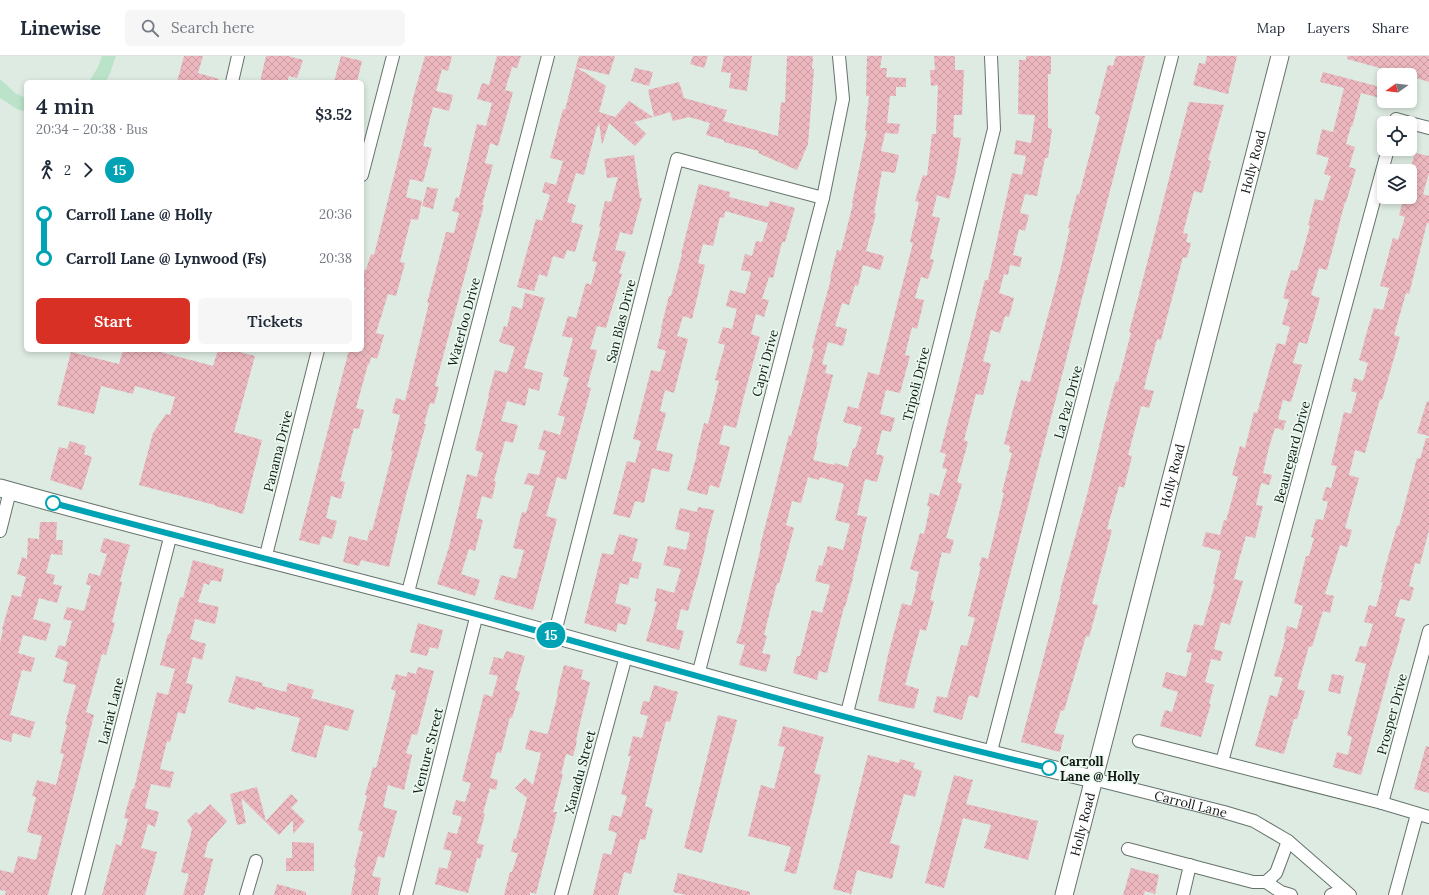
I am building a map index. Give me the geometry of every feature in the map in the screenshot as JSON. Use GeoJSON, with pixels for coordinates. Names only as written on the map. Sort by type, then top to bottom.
{"type":"FeatureCollection","features":[{"type":"Feature","properties":{"kind":"street"},"geometry":{"type":"LineString","coordinates":[[232,80],[238,56]]}},
{"type":"Feature","properties":{"kind":"street"},"geometry":{"type":"LineString","coordinates":[[364,167],[393,56]]}},
{"type":"Feature","properties":{"kind":"street","name":"Waterloo Drive"},"geometry":{"type":"LineString","coordinates":[[407,596],[548,56]]}},
{"type":"Feature","properties":{"kind":"street","name":"Capri Drive"},"geometry":{"type":"LineString","coordinates":[[698,676],[823,198],[843,99],[839,56]]}},
{"type":"Feature","properties":{"kind":"street","name":"Tripoli Drive"},"geometry":{"type":"LineString","coordinates":[[846,716],[994,129],[991,56]]}},
{"type":"Feature","properties":{"kind":"street","name":"La Paz Drive"},"geometry":{"type":"LineString","coordinates":[[990,755],[1172,56]]}},
{"type":"Feature","properties":{"kind":"street","name":"Holly Road"},"geometry":{"type":"LineString","coordinates":[[1064,895],[1280,56]]}},
{"type":"Feature","properties":{"kind":"street"},"geometry":{"type":"LineString","coordinates":[[1417,125],[1429,128]]}},
{"type":"Feature","properties":{"kind":"street","name":"Beauregard Drive"},"geometry":{"type":"LineString","coordinates":[[1222,762],[1386,156]]}},
{"type":"Feature","properties":{"kind":"street","name":"San Blas Drive"},"geometry":{"type":"LineString","coordinates":[[554,636],[677,159],[823,198]]}},
{"type":"Feature","properties":{"kind":"street","name":"Panama Drive"},"geometry":{"type":"LineString","coordinates":[[265,559],[317,352]]}},
{"type":"Feature","properties":{"kind":"street"},"geometry":{"type":"LineString","coordinates":[[0,531],[5,490]]}},
{"type":"Feature","properties":{"kind":"street","name":"Carroll Lane"},"geometry":{"type":"LineString","coordinates":[[5,490],[477,614],[698,676],[990,755],[1093,779],[1254,821],[1288,841],[1344,893]]}},
{"type":"Feature","properties":{"kind":"street","name":"Lariat Lane"},"geometry":{"type":"LineString","coordinates":[[78,895],[171,534]]}},
{"type":"Feature","properties":{"kind":"street","name":"Venture Street"},"geometry":{"type":"LineString","coordinates":[[406,895],[477,614]]}},
{"type":"Feature","properties":{"kind":"street","name":"Prosper Drive"},"geometry":{"type":"LineString","coordinates":[[1382,804],[1429,631]]}},
{"type":"Feature","properties":{"kind":"street","name":"Xanadu Street"},"geometry":{"type":"LineString","coordinates":[[561,895],[626,656]]}},
{"type":"Feature","properties":{"kind":"street"},"geometry":{"type":"LineString","coordinates":[[1139,741],[1429,817]]}},
{"type":"Feature","properties":{"kind":"street"},"geometry":{"type":"LineString","coordinates":[[1395,895],[1417,814]]}},
{"type":"Feature","properties":{"kind":"street"},"geometry":{"type":"LineString","coordinates":[[1266,882],[1276,873],[1288,841]]}},
{"type":"Feature","properties":{"kind":"street"},"geometry":{"type":"LineString","coordinates":[[1128,849],[1254,882],[1266,882],[1281,892],[1291,895]]}},
{"type":"Feature","properties":{"kind":"street"},"geometry":{"type":"LineString","coordinates":[[246,895],[256,861]]}},
{"type":"Feature","properties":{"kind":"street"},"geometry":{"type":"LineString","coordinates":[[1183,895],[1190,865]]}},
{"type":"Feature","properties":{"kind":"street","name":"Carroll Lane"},"geometry":{"type":"LineString","coordinates":[[1332,895],[1344,893]]}},
{"type":"Feature","properties":{"kind":"green space"},"geometry":{"type":"Polygon","coordinates":[[[102,56],[116,56],[107,80],[90,80],[98,67],[102,56]]]}},
{"type":"Feature","properties":{"kind":"green space"},"geometry":{"type":"Polygon","coordinates":[[[0,79],[15,93],[24,97],[24,111],[17,109],[0,98],[0,79]]]}},
{"type":"Feature","properties":{"kind":"building"},"geometry":{"type":"Polygon","coordinates":[[[184,56],[203,56],[198,73],[219,79],[219,80],[178,80],[184,56]]]}},
{"type":"Feature","properties":{"kind":"building"},"geometry":{"type":"Polygon","coordinates":[[[266,56],[288,56],[303,60],[297,78],[289,76],[288,80],[260,80],[266,56]]]}},
{"type":"Feature","properties":{"kind":"building"},"geometry":{"type":"Polygon","coordinates":[[[341,56],[362,61],[357,80],[335,80],[341,56]]]}},
{"type":"Feature","properties":{"kind":"building"},"geometry":{"type":"Polygon","coordinates":[[[425,56],[452,56],[448,71],[442,69],[436,91],[453,95],[449,111],[433,107],[423,146],[432,148],[423,182],[410,179],[406,197],[422,201],[418,220],[411,219],[400,262],[405,263],[396,296],[388,294],[376,333],[384,335],[377,359],[371,357],[369,365],[368,364],[356,408],[364,410],[359,429],[354,428],[340,481],[345,482],[341,499],[331,496],[326,518],[337,521],[332,539],[322,536],[319,545],[299,540],[348,352],[364,352],[364,270],[366,270],[371,254],[374,255],[412,101],[425,56]]]}},
{"type":"Feature","properties":{"kind":"building"},"geometry":{"type":"Polygon","coordinates":[[[497,56],[521,56],[517,68],[512,67],[505,90],[513,92],[498,146],[490,143],[485,163],[493,165],[482,205],[484,205],[435,386],[439,387],[434,404],[430,403],[424,424],[426,424],[406,495],[389,567],[361,560],[359,566],[343,562],[349,536],[367,541],[370,530],[372,531],[393,451],[391,451],[400,415],[392,413],[396,398],[405,401],[429,303],[427,303],[446,232],[454,233],[459,213],[452,211],[456,197],[459,198],[477,124],[486,126],[492,103],[477,99],[482,83],[489,85],[497,56]]]}},
{"type":"Feature","properties":{"kind":"building"},"geometry":{"type":"Polygon","coordinates":[[[579,56],[615,56],[609,75],[576,67],[579,56]]]}},
{"type":"Feature","properties":{"kind":"building"},"geometry":{"type":"Polygon","coordinates":[[[693,56],[708,56],[704,68],[690,64],[693,56]]]}},
{"type":"Feature","properties":{"kind":"building"},"geometry":{"type":"Polygon","coordinates":[[[724,56],[752,56],[747,91],[729,88],[731,73],[721,72],[724,56]]]}},
{"type":"Feature","properties":{"kind":"building"},"geometry":{"type":"Polygon","coordinates":[[[787,56],[813,56],[812,69],[814,69],[808,144],[797,170],[758,153],[759,151],[724,142],[724,140],[706,135],[710,123],[689,117],[673,121],[670,112],[654,117],[648,90],[679,82],[684,98],[727,110],[723,121],[778,136],[781,102],[785,103],[787,56]]]}},
{"type":"Feature","properties":{"kind":"building"},"geometry":{"type":"Polygon","coordinates":[[[867,56],[882,56],[880,68],[887,68],[886,77],[906,78],[906,87],[896,87],[896,96],[890,96],[887,123],[900,124],[898,134],[885,133],[881,151],[899,155],[895,173],[882,171],[874,213],[876,214],[866,251],[884,256],[880,270],[863,265],[858,286],[855,285],[849,305],[842,303],[835,326],[847,329],[843,346],[828,342],[822,364],[827,365],[825,373],[833,375],[816,442],[818,442],[813,460],[834,465],[835,463],[848,467],[853,448],[855,449],[862,427],[843,422],[848,406],[858,409],[868,372],[879,375],[913,243],[910,242],[919,202],[915,201],[923,175],[927,176],[932,134],[936,134],[938,85],[931,86],[930,70],[935,70],[934,56],[955,56],[955,70],[964,70],[962,115],[954,115],[953,137],[961,138],[955,176],[949,199],[937,195],[932,216],[940,218],[930,259],[934,260],[928,279],[921,277],[915,298],[924,300],[917,329],[912,327],[905,355],[910,356],[900,393],[886,390],[880,414],[895,418],[891,432],[882,430],[876,454],[884,456],[877,482],[865,479],[857,515],[867,517],[862,541],[827,673],[819,671],[817,680],[793,673],[797,656],[800,656],[812,610],[822,613],[830,585],[815,581],[819,565],[822,566],[828,546],[843,550],[850,524],[835,520],[844,484],[820,477],[819,480],[808,477],[801,503],[792,501],[786,525],[794,528],[779,583],[777,583],[764,635],[767,636],[762,653],[771,655],[766,672],[739,665],[745,645],[736,643],[741,629],[760,546],[789,435],[791,436],[814,349],[812,348],[831,279],[837,250],[841,251],[853,204],[867,131],[865,130],[869,96],[866,96],[867,56]]]}},
{"type":"Feature","properties":{"kind":"building"},"geometry":{"type":"Polygon","coordinates":[[[1026,56],[1051,56],[1051,74],[1048,74],[1048,128],[1052,129],[1048,158],[1045,158],[1037,196],[1025,194],[1020,213],[1029,215],[1025,231],[1019,229],[1013,255],[1022,257],[1020,267],[1010,265],[1008,275],[1004,274],[999,293],[1014,298],[1009,317],[1005,316],[1000,333],[991,330],[983,361],[991,364],[983,395],[976,394],[964,440],[968,442],[957,482],[962,484],[946,538],[954,540],[950,554],[942,552],[930,600],[934,601],[926,631],[920,629],[905,685],[919,689],[914,709],[878,701],[888,655],[902,603],[911,606],[916,588],[919,572],[910,569],[920,533],[924,534],[930,507],[927,506],[930,493],[939,496],[947,469],[942,468],[946,454],[940,452],[985,280],[988,280],[1012,173],[1022,175],[1026,156],[1014,154],[1016,140],[1031,143],[1035,115],[1018,114],[1019,60],[1026,60],[1026,56]]]}},
{"type":"Feature","properties":{"kind":"building"},"geometry":{"type":"Polygon","coordinates":[[[1116,56],[1145,56],[978,698],[969,695],[962,720],[933,712],[937,696],[947,698],[961,645],[967,646],[975,618],[968,616],[981,567],[979,566],[982,557],[988,559],[1012,453],[1009,452],[1010,446],[1004,444],[1021,380],[1030,382],[1061,267],[1070,228],[1068,228],[1077,194],[1079,195],[1100,116],[1095,114],[1108,65],[1113,66],[1116,56]]]}},
{"type":"Feature","properties":{"kind":"building"},"geometry":{"type":"Polygon","coordinates":[[[1207,56],[1237,56],[1228,94],[1193,85],[1199,63],[1205,64],[1207,56]]]}},
{"type":"Feature","properties":{"kind":"building"},"geometry":{"type":"Polygon","coordinates":[[[1347,56],[1429,56],[1429,82],[1417,78],[1417,68],[1380,68],[1347,59],[1347,56]]]}},
{"type":"Feature","properties":{"kind":"building"},"geometry":{"type":"Polygon","coordinates":[[[576,67],[606,86],[599,112],[615,117],[629,101],[653,117],[634,122],[646,134],[635,146],[609,123],[602,145],[599,122],[584,175],[576,173],[567,202],[576,205],[571,222],[583,225],[575,252],[567,250],[564,259],[553,256],[547,277],[539,274],[534,291],[517,287],[536,219],[542,221],[550,195],[542,192],[545,182],[556,185],[563,161],[550,158],[563,109],[565,110],[576,67]]]}},
{"type":"Feature","properties":{"kind":"building"},"geometry":{"type":"Polygon","coordinates":[[[635,68],[653,72],[649,86],[631,81],[635,68]]]}},
{"type":"Feature","properties":{"kind":"building"},"geometry":{"type":"Polygon","coordinates":[[[1323,72],[1377,86],[1377,97],[1361,93],[1346,144],[1355,147],[1349,167],[1356,169],[1345,202],[1327,270],[1319,268],[1311,295],[1320,298],[1307,344],[1299,342],[1293,363],[1302,365],[1291,402],[1283,400],[1278,419],[1286,421],[1283,430],[1275,428],[1269,447],[1263,473],[1272,475],[1269,485],[1261,483],[1256,505],[1263,506],[1255,538],[1246,536],[1240,556],[1234,579],[1243,581],[1230,625],[1221,622],[1214,649],[1223,652],[1220,661],[1211,659],[1205,682],[1214,685],[1209,704],[1211,704],[1201,737],[1160,726],[1165,710],[1172,712],[1178,692],[1162,687],[1166,672],[1186,677],[1192,653],[1186,652],[1194,624],[1203,626],[1215,584],[1213,584],[1221,551],[1202,546],[1206,532],[1220,535],[1224,520],[1226,521],[1238,477],[1232,475],[1240,446],[1245,448],[1254,412],[1257,413],[1277,343],[1285,345],[1290,327],[1282,324],[1289,300],[1283,298],[1291,270],[1297,271],[1310,226],[1308,225],[1315,199],[1323,201],[1331,176],[1324,174],[1329,158],[1316,154],[1322,129],[1333,132],[1344,88],[1320,82],[1323,72]]]}},
{"type":"Feature","properties":{"kind":"building"},"geometry":{"type":"Polygon","coordinates":[[[1189,102],[1224,105],[1208,160],[1211,161],[1202,193],[1194,191],[1183,233],[1188,234],[1186,242],[1191,243],[1187,258],[1183,257],[1161,340],[1157,339],[1146,380],[1144,389],[1154,391],[1149,408],[1141,406],[1128,455],[1132,456],[1124,488],[1119,486],[1107,529],[1112,530],[1092,604],[1098,605],[1089,637],[1086,636],[1064,711],[1061,710],[1054,733],[1064,735],[1060,752],[1021,742],[1106,418],[1116,381],[1118,382],[1131,333],[1129,332],[1189,102]]]}},
{"type":"Feature","properties":{"kind":"building"},"geometry":{"type":"Polygon","coordinates":[[[1417,153],[1429,156],[1429,173],[1423,194],[1429,196],[1429,223],[1427,223],[1409,294],[1406,293],[1394,335],[1400,337],[1382,400],[1380,399],[1365,453],[1355,450],[1349,475],[1359,478],[1345,528],[1352,530],[1347,547],[1340,545],[1325,594],[1334,596],[1330,613],[1323,611],[1312,647],[1309,646],[1297,689],[1305,691],[1297,719],[1294,719],[1284,754],[1255,746],[1270,695],[1277,697],[1283,678],[1274,676],[1285,640],[1287,626],[1297,629],[1303,606],[1294,603],[1306,556],[1309,556],[1314,538],[1311,537],[1316,519],[1323,520],[1328,502],[1322,500],[1326,487],[1331,488],[1337,466],[1331,465],[1344,412],[1351,414],[1357,393],[1351,391],[1354,378],[1363,381],[1368,363],[1359,360],[1374,308],[1383,310],[1389,288],[1380,286],[1393,238],[1398,240],[1405,217],[1399,215],[1402,204],[1417,204],[1417,164],[1412,164],[1414,156],[1417,156],[1417,153]]]}},
{"type":"Feature","properties":{"kind":"building"},"geometry":{"type":"Polygon","coordinates":[[[634,155],[640,198],[642,198],[632,235],[620,232],[615,250],[626,252],[619,273],[622,274],[606,328],[597,326],[590,349],[597,350],[587,387],[591,388],[566,480],[557,477],[546,516],[557,519],[533,610],[494,599],[501,575],[516,579],[524,550],[513,548],[522,512],[526,513],[534,486],[524,484],[528,473],[539,475],[546,451],[538,449],[544,430],[560,435],[565,417],[558,415],[569,378],[563,376],[573,338],[562,336],[568,316],[576,318],[586,283],[591,285],[597,262],[592,261],[601,227],[599,227],[605,201],[611,202],[618,177],[607,178],[604,159],[634,155]]]}},
{"type":"Feature","properties":{"kind":"building"},"geometry":{"type":"Polygon","coordinates":[[[699,184],[730,192],[729,197],[768,207],[770,201],[795,208],[785,242],[782,242],[773,278],[769,277],[762,299],[769,300],[764,317],[756,314],[751,334],[760,337],[736,428],[724,425],[719,444],[730,447],[719,488],[710,485],[707,495],[687,490],[704,423],[708,424],[719,381],[715,380],[725,345],[718,343],[723,327],[732,329],[737,309],[726,306],[730,290],[745,294],[751,272],[741,270],[745,254],[752,256],[756,241],[762,242],[768,223],[725,211],[724,218],[720,217],[713,246],[703,244],[698,263],[705,265],[692,319],[683,316],[677,336],[688,339],[674,393],[665,390],[660,411],[666,413],[656,450],[673,454],[669,472],[652,468],[644,503],[635,501],[630,518],[613,514],[627,461],[635,463],[641,441],[633,439],[651,370],[660,372],[666,351],[657,348],[669,296],[671,296],[699,184]]]}},
{"type":"Feature","properties":{"kind":"building"},"geometry":{"type":"Polygon","coordinates":[[[427,187],[438,189],[433,209],[422,206],[427,187]]]}},
{"type":"Feature","properties":{"kind":"building"},"geometry":{"type":"Polygon","coordinates":[[[525,293],[545,298],[524,368],[543,373],[539,391],[529,388],[525,406],[507,401],[501,421],[518,425],[513,443],[505,441],[494,481],[496,482],[492,499],[482,496],[476,518],[483,520],[475,551],[469,549],[461,574],[480,580],[475,596],[437,584],[449,547],[467,474],[477,477],[483,453],[475,450],[495,370],[507,373],[515,347],[499,342],[504,326],[507,327],[512,306],[522,309],[525,293]]]}},
{"type":"Feature","properties":{"kind":"building"},"geometry":{"type":"Polygon","coordinates":[[[71,352],[119,364],[122,352],[160,352],[213,366],[217,352],[240,352],[255,356],[234,432],[262,440],[243,514],[139,485],[153,433],[166,414],[170,415],[175,397],[135,386],[133,394],[101,386],[94,414],[57,405],[71,352]]]}},
{"type":"Feature","properties":{"kind":"building"},"geometry":{"type":"Polygon","coordinates":[[[1427,401],[1429,402],[1429,436],[1417,433],[1427,401]]]}},
{"type":"Feature","properties":{"kind":"building"},"geometry":{"type":"Polygon","coordinates":[[[1426,438],[1429,438],[1429,530],[1420,564],[1415,563],[1409,586],[1414,588],[1410,601],[1400,599],[1395,616],[1405,619],[1361,775],[1333,767],[1337,752],[1348,755],[1352,737],[1347,735],[1366,664],[1355,661],[1360,646],[1366,647],[1373,624],[1364,622],[1369,605],[1376,607],[1383,582],[1381,582],[1397,526],[1399,526],[1417,458],[1420,459],[1426,438]]]}},
{"type":"Feature","properties":{"kind":"building"},"geometry":{"type":"Polygon","coordinates":[[[70,441],[86,446],[84,454],[92,457],[82,490],[50,480],[59,447],[67,449],[70,441]]]}},
{"type":"Feature","properties":{"kind":"building"},"geometry":{"type":"Polygon","coordinates":[[[698,507],[714,510],[688,611],[681,609],[676,629],[684,631],[679,650],[646,641],[657,602],[654,601],[657,588],[674,593],[681,569],[663,565],[668,546],[686,550],[690,533],[675,529],[680,508],[697,512],[698,507]]]}},
{"type":"Feature","properties":{"kind":"building"},"geometry":{"type":"Polygon","coordinates":[[[40,522],[57,522],[56,540],[63,540],[62,555],[51,554],[46,573],[55,575],[53,584],[62,586],[57,603],[39,598],[33,619],[51,624],[46,641],[23,635],[18,653],[35,658],[31,672],[22,670],[10,715],[35,722],[30,738],[13,733],[11,742],[0,739],[0,643],[2,629],[12,595],[21,597],[26,577],[17,574],[22,557],[27,559],[28,538],[39,539],[40,522]]]}},
{"type":"Feature","properties":{"kind":"building"},"geometry":{"type":"Polygon","coordinates":[[[619,534],[638,539],[632,561],[642,563],[638,579],[630,577],[628,585],[620,583],[615,603],[631,608],[626,625],[618,623],[616,632],[584,623],[602,553],[613,555],[619,534]]]}},
{"type":"Feature","properties":{"kind":"building"},"geometry":{"type":"Polygon","coordinates":[[[104,538],[130,545],[120,581],[122,582],[112,622],[115,623],[106,655],[102,654],[86,712],[94,715],[48,895],[5,895],[6,891],[0,890],[0,870],[13,873],[18,856],[36,860],[42,836],[27,832],[36,797],[32,796],[37,780],[56,785],[64,754],[60,753],[67,725],[65,724],[76,685],[63,682],[68,662],[55,657],[59,645],[65,647],[72,621],[63,619],[67,607],[84,611],[91,586],[86,584],[89,573],[100,576],[107,554],[100,552],[104,538]]]}},
{"type":"Feature","properties":{"kind":"building"},"geometry":{"type":"Polygon","coordinates":[[[193,560],[224,569],[221,582],[211,580],[209,585],[204,583],[198,602],[219,607],[215,624],[195,619],[190,639],[206,644],[202,660],[193,657],[186,683],[193,685],[185,714],[178,712],[170,742],[167,741],[160,769],[174,772],[170,788],[151,784],[145,808],[159,812],[155,827],[148,824],[141,848],[157,852],[145,895],[102,895],[116,844],[121,846],[128,819],[124,818],[132,789],[134,789],[157,692],[168,695],[175,669],[160,665],[180,597],[183,598],[193,560]]]}},
{"type":"Feature","properties":{"kind":"building"},"geometry":{"type":"Polygon","coordinates":[[[418,623],[443,630],[438,649],[430,647],[427,656],[410,652],[418,623]]]}},
{"type":"Feature","properties":{"kind":"building"},"geometry":{"type":"Polygon","coordinates":[[[506,651],[525,656],[515,690],[520,692],[512,718],[510,717],[501,753],[497,752],[490,778],[498,780],[496,790],[490,788],[483,813],[485,814],[477,843],[484,845],[480,859],[477,858],[468,893],[435,884],[439,867],[447,869],[452,851],[443,849],[448,832],[457,834],[462,817],[452,814],[456,800],[465,802],[471,783],[462,781],[484,694],[492,697],[498,676],[489,674],[494,657],[503,659],[506,651]]]}},
{"type":"Feature","properties":{"kind":"building"},"geometry":{"type":"Polygon","coordinates":[[[564,665],[583,670],[581,679],[590,682],[577,741],[573,756],[566,754],[561,774],[563,774],[553,812],[557,812],[536,894],[530,892],[530,895],[504,895],[510,872],[512,872],[518,853],[511,852],[527,798],[515,788],[525,778],[533,785],[541,753],[525,749],[530,730],[546,734],[548,733],[564,665]]]}},
{"type":"Feature","properties":{"kind":"building"},"geometry":{"type":"Polygon","coordinates":[[[418,667],[434,671],[417,735],[412,734],[406,753],[412,755],[404,790],[388,785],[383,807],[397,811],[384,858],[378,856],[372,876],[381,878],[378,895],[351,895],[356,868],[354,867],[363,832],[358,830],[367,796],[365,795],[373,767],[376,768],[396,691],[391,689],[396,674],[406,677],[408,672],[416,674],[418,667]]]}},
{"type":"Feature","properties":{"kind":"building"},"geometry":{"type":"Polygon","coordinates":[[[1332,674],[1344,676],[1340,694],[1328,691],[1332,674]]]}},
{"type":"Feature","properties":{"kind":"building"},"geometry":{"type":"Polygon","coordinates":[[[236,676],[263,683],[262,686],[286,692],[288,683],[314,690],[311,698],[354,710],[348,731],[325,725],[316,758],[291,751],[300,718],[256,707],[255,710],[228,702],[236,676]]]}},
{"type":"Feature","properties":{"kind":"building"},"geometry":{"type":"Polygon","coordinates":[[[654,685],[678,692],[670,722],[666,721],[645,806],[653,809],[645,840],[640,839],[631,874],[624,872],[618,895],[593,895],[603,853],[611,855],[617,833],[608,830],[612,815],[621,817],[627,796],[621,794],[631,756],[628,756],[633,736],[642,738],[648,716],[640,714],[643,701],[649,702],[654,685]]]}},
{"type":"Feature","properties":{"kind":"building"},"geometry":{"type":"Polygon","coordinates":[[[718,715],[737,720],[702,853],[684,848],[718,715]]]}},
{"type":"Feature","properties":{"kind":"building"},"geometry":{"type":"Polygon","coordinates":[[[783,726],[824,737],[814,773],[821,775],[796,874],[784,871],[791,847],[748,836],[761,785],[774,789],[785,747],[778,746],[783,726]]]}},
{"type":"Feature","properties":{"kind":"building"},"geometry":{"type":"Polygon","coordinates":[[[1426,746],[1429,747],[1429,793],[1414,789],[1426,746]]]}},
{"type":"Feature","properties":{"kind":"building"},"geometry":{"type":"Polygon","coordinates":[[[868,755],[899,763],[900,759],[915,763],[913,768],[922,771],[915,797],[904,794],[890,843],[900,846],[892,879],[857,870],[851,894],[833,889],[868,755]]]}},
{"type":"Feature","properties":{"kind":"building"},"geometry":{"type":"Polygon","coordinates":[[[954,775],[973,780],[966,804],[1038,821],[1028,860],[984,848],[991,825],[963,818],[944,888],[925,883],[954,775]]]}},
{"type":"Feature","properties":{"kind":"building"},"geometry":{"type":"Polygon","coordinates":[[[257,787],[266,821],[291,794],[298,801],[291,808],[305,821],[293,834],[293,820],[279,835],[241,798],[246,823],[237,825],[230,794],[257,787]]]}},
{"type":"Feature","properties":{"kind":"building"},"geometry":{"type":"Polygon","coordinates":[[[210,804],[227,821],[208,842],[204,857],[213,859],[204,895],[183,895],[189,874],[181,872],[192,829],[187,821],[196,812],[199,815],[210,804]]]}},
{"type":"Feature","properties":{"kind":"building"},"geometry":{"type":"Polygon","coordinates":[[[292,842],[314,843],[314,871],[286,871],[286,858],[292,858],[292,842]]]}},
{"type":"Feature","properties":{"kind":"building"},"geometry":{"type":"Polygon","coordinates":[[[1131,868],[1159,875],[1155,894],[1145,891],[1144,895],[1123,895],[1131,868]]]}},
{"type":"Feature","properties":{"kind":"building"},"geometry":{"type":"Polygon","coordinates":[[[678,873],[750,892],[750,895],[686,895],[673,892],[678,873]]]}},
{"type":"Feature","properties":{"kind":"building"},"geometry":{"type":"Polygon","coordinates":[[[277,884],[306,892],[306,895],[274,895],[277,884]]]}},
{"type":"Feature","properties":{"kind":"bus line","name":"15"},"geometry":{"type":"LineString","coordinates":[[53,503],[477,614],[990,755],[1049,768]]}},
{"type":"Feature","properties":{"kind":"place","name":"Carroll Lane @ Holly"},"geometry":{"type":"Point","coordinates":[1049,768]}}]}
